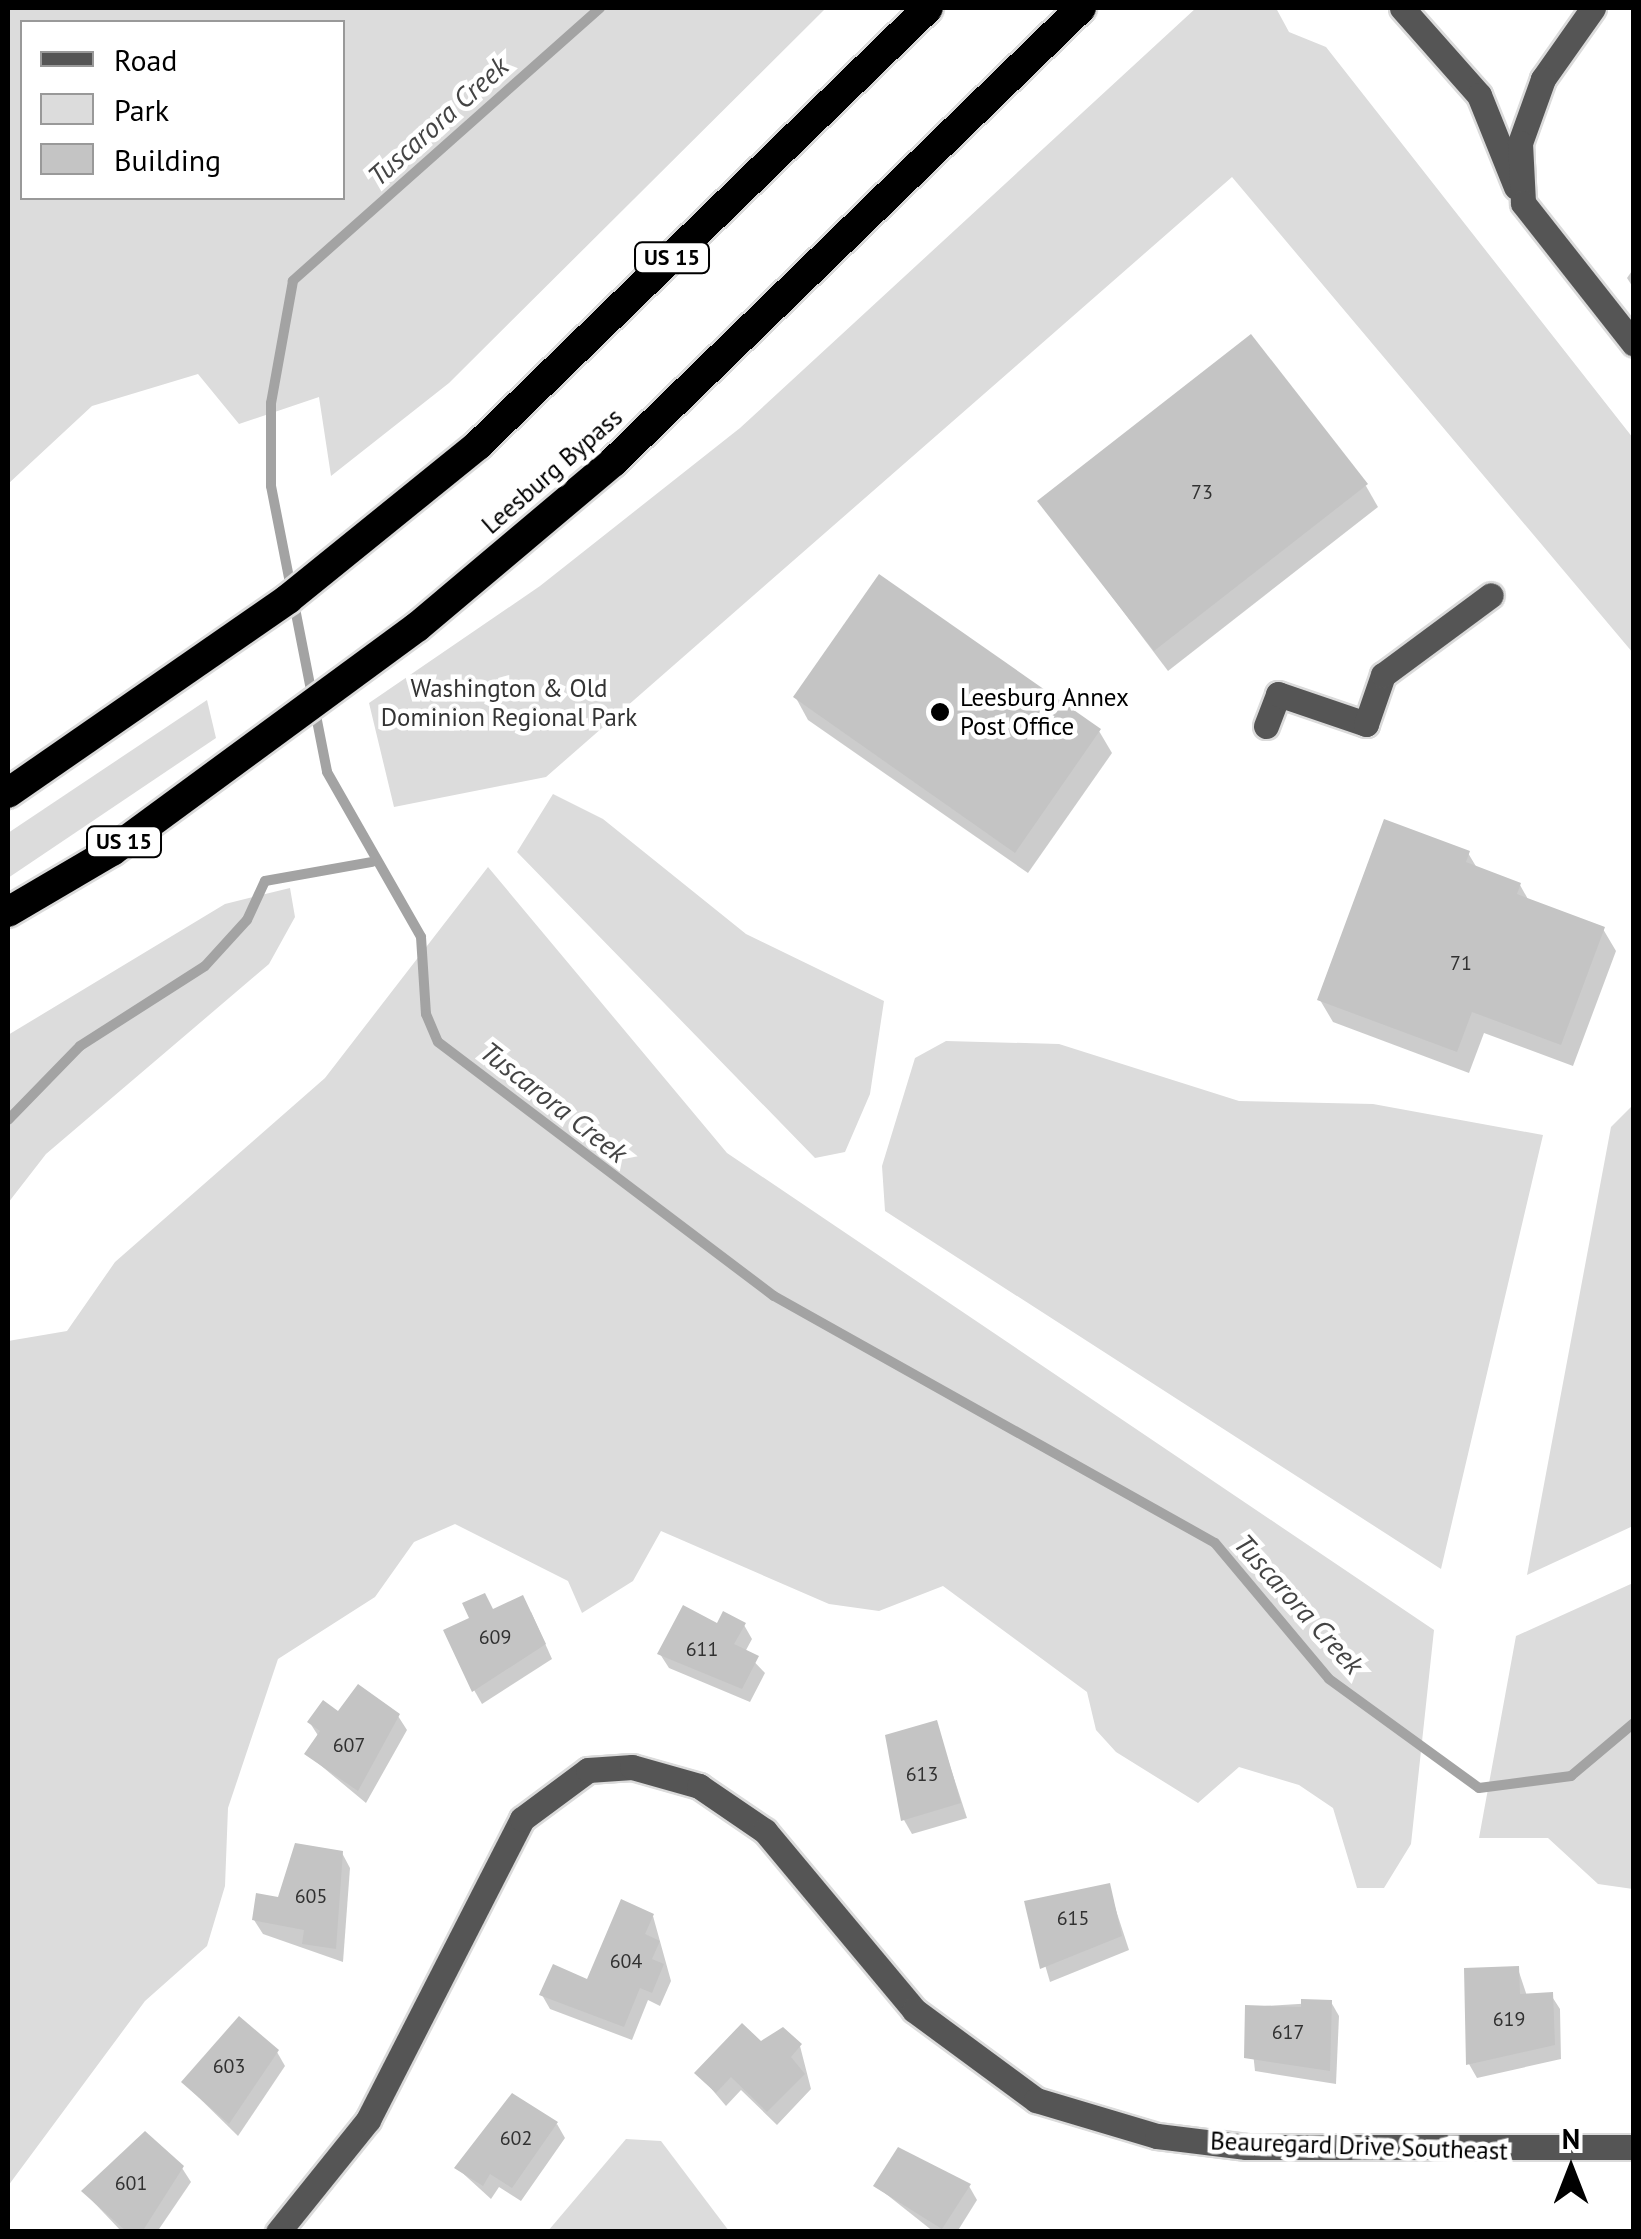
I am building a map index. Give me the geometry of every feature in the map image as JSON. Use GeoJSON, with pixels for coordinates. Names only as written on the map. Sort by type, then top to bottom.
{"type":"FeatureCollection","features":[{"type":"Feature","properties":{"kind":"highway","name":"US 15"},"geometry":{"type":"LineString","coordinates":[[8,793],[205,660],[409,502],[928,8]]}},
{"type":"Feature","properties":{"kind":"highway","name":"Leesburg Bypass"},"geometry":{"type":"LineString","coordinates":[[8,912],[235,764],[418,627],[613,462],[1081,8]]}},
{"type":"Feature","properties":{"kind":"street"},"geometry":{"type":"LineString","coordinates":[[1402,8],[1478,95],[1523,203],[1634,344]]}},
{"type":"Feature","properties":{"kind":"street"},"geometry":{"type":"LineString","coordinates":[[1523,203],[1520,143],[1531,111],[1593,8]]}},
{"type":"Feature","properties":{"kind":"street"},"geometry":{"type":"LineString","coordinates":[[1266,726],[1278,694],[1366,724],[1383,675],[1492,596]]}},
{"type":"Feature","properties":{"kind":"street","name":"Beauregard Drive Southeast"},"geometry":{"type":"LineString","coordinates":[[278,2232],[378,2105],[522,1820],[588,1770],[632,1766],[699,1786],[765,1831],[914,2010],[1036,2100],[1157,2136],[1246,2147],[1634,2147]]}},
{"type":"Feature","properties":{"kind":"green space"},"geometry":{"type":"Polygon","coordinates":[[[8,8],[826,8],[449,383],[331,476],[319,397],[239,424],[198,374],[92,406],[8,484],[8,8]]]}},
{"type":"Feature","properties":{"kind":"green space","name":"Washington & Old Dominion Regional Park"},"geometry":{"type":"Polygon","coordinates":[[[1196,8],[1276,8],[1289,32],[1326,47],[1633,438],[1633,653],[1232,177],[546,777],[394,807],[369,703],[540,586],[740,428],[1196,8]]]}},
{"type":"Feature","properties":{"kind":"green space"},"geometry":{"type":"Polygon","coordinates":[[[207,700],[216,738],[8,878],[8,833],[207,700]]]}},
{"type":"Feature","properties":{"kind":"green space"},"geometry":{"type":"Polygon","coordinates":[[[553,794],[603,819],[746,934],[884,1001],[870,1094],[845,1152],[815,1158],[517,852],[553,794]]]}},
{"type":"Feature","properties":{"kind":"green space"},"geometry":{"type":"Polygon","coordinates":[[[488,867],[727,1153],[1434,1630],[1411,1844],[1384,1888],[1357,1888],[1333,1808],[1299,1785],[1239,1767],[1198,1803],[1116,1752],[1096,1730],[1087,1692],[943,1586],[879,1611],[829,1604],[661,1531],[633,1581],[582,1613],[568,1581],[455,1524],[414,1542],[375,1597],[278,1659],[228,1808],[225,1886],[207,1946],[145,2001],[8,2186],[8,1341],[67,1331],[115,1262],[325,1078],[488,867]]]}},
{"type":"Feature","properties":{"kind":"green space"},"geometry":{"type":"Polygon","coordinates":[[[290,888],[295,917],[269,964],[46,1154],[8,1203],[8,1035],[225,904],[290,888]]]}},
{"type":"Feature","properties":{"kind":"green space"},"geometry":{"type":"Polygon","coordinates":[[[946,1041],[1059,1044],[1239,1101],[1373,1104],[1543,1135],[1441,1569],[885,1211],[882,1166],[915,1058],[946,1041]]]}},
{"type":"Feature","properties":{"kind":"green space"},"geometry":{"type":"Polygon","coordinates":[[[1633,1105],[1633,1526],[1527,1575],[1611,1127],[1633,1105]]]}},
{"type":"Feature","properties":{"kind":"green space"},"geometry":{"type":"Polygon","coordinates":[[[1633,1583],[1633,1889],[1598,1884],[1548,1838],[1479,1838],[1516,1636],[1633,1583]]]}},
{"type":"Feature","properties":{"kind":"green space"},"geometry":{"type":"Polygon","coordinates":[[[626,2139],[661,2141],[729,2231],[548,2231],[626,2139]]]}},
{"type":"Feature","properties":{"kind":"building"},"geometry":{"type":"Polygon","coordinates":[[[1251,334],[1368,484],[1154,651],[1037,501],[1251,334]]]}},
{"type":"Feature","properties":{"kind":"building"},"geometry":{"type":"Polygon","coordinates":[[[879,574],[1101,729],[1015,853],[793,697],[879,574]]]}},
{"type":"Feature","properties":{"kind":"building"},"geometry":{"type":"Polygon","coordinates":[[[1384,819],[1470,851],[1466,862],[1521,883],[1517,894],[1605,927],[1561,1045],[1472,1012],[1457,1052],[1317,1000],[1384,819]]]}},
{"type":"Feature","properties":{"kind":"building"},"geometry":{"type":"Polygon","coordinates":[[[485,1593],[493,1609],[523,1595],[546,1644],[472,1692],[443,1630],[469,1618],[462,1603],[485,1593]]]}},
{"type":"Feature","properties":{"kind":"building"},"geometry":{"type":"Polygon","coordinates":[[[683,1605],[717,1623],[723,1611],[746,1623],[734,1644],[759,1656],[742,1689],[657,1654],[683,1605]]]}},
{"type":"Feature","properties":{"kind":"building"},"geometry":{"type":"Polygon","coordinates":[[[358,1684],[400,1714],[358,1791],[304,1754],[320,1731],[307,1722],[323,1700],[338,1711],[358,1684]]]}},
{"type":"Feature","properties":{"kind":"building"},"geometry":{"type":"Polygon","coordinates":[[[937,1720],[961,1803],[901,1821],[885,1735],[937,1720]]]}},
{"type":"Feature","properties":{"kind":"building"},"geometry":{"type":"Polygon","coordinates":[[[295,1843],[343,1851],[336,1949],[302,1944],[304,1930],[252,1920],[256,1893],[278,1897],[295,1843]]]}},
{"type":"Feature","properties":{"kind":"building"},"geometry":{"type":"Polygon","coordinates":[[[1110,1883],[1122,1936],[1040,1969],[1024,1901],[1110,1883]]]}},
{"type":"Feature","properties":{"kind":"building"},"geometry":{"type":"Polygon","coordinates":[[[621,1899],[654,1914],[645,1934],[660,1941],[652,1959],[664,1964],[652,1993],[640,1988],[624,2027],[539,1995],[553,1964],[587,1979],[621,1899]]]}},
{"type":"Feature","properties":{"kind":"building"},"geometry":{"type":"Polygon","coordinates":[[[1519,1966],[1520,1994],[1553,1992],[1555,2045],[1466,2065],[1464,1968],[1519,1966]]]}},
{"type":"Feature","properties":{"kind":"building"},"geometry":{"type":"Polygon","coordinates":[[[1301,1999],[1332,2000],[1330,2071],[1244,2058],[1245,2005],[1301,2007],[1301,1999]]]}},
{"type":"Feature","properties":{"kind":"building"},"geometry":{"type":"Polygon","coordinates":[[[239,2016],[279,2050],[229,2124],[181,2082],[239,2016]]]}},
{"type":"Feature","properties":{"kind":"building"},"geometry":{"type":"Polygon","coordinates":[[[742,2023],[761,2041],[783,2027],[802,2044],[791,2057],[805,2074],[767,2112],[731,2077],[716,2093],[694,2073],[742,2023]]]}},
{"type":"Feature","properties":{"kind":"building"},"geometry":{"type":"Polygon","coordinates":[[[512,2093],[558,2122],[512,2188],[490,2174],[483,2186],[454,2168],[512,2093]]]}},
{"type":"Feature","properties":{"kind":"building"},"geometry":{"type":"Polygon","coordinates":[[[145,2131],[184,2166],[142,2232],[127,2232],[81,2191],[145,2131]]]}},
{"type":"Feature","properties":{"kind":"building"},"geometry":{"type":"Polygon","coordinates":[[[898,2147],[971,2184],[942,2229],[873,2186],[898,2147]]]}},
{"type":"Feature","properties":{"kind":"waterway","name":"Tuscarora Creek"},"geometry":{"type":"LineString","coordinates":[[600,8],[293,281],[271,403],[271,486],[327,772],[421,937],[426,1014],[438,1042],[774,1296],[1215,1543],[1329,1679],[1479,1788],[1571,1776],[1634,1723]]}},
{"type":"Feature","properties":{"kind":"waterway"},"geometry":{"type":"LineString","coordinates":[[8,1120],[80,1046],[205,966],[247,920],[265,881],[372,862]]}},
{"type":"Feature","properties":{"kind":"place","name":"Leesburg Annex Post Office"},"geometry":{"type":"Point","coordinates":[940,712]}}]}
